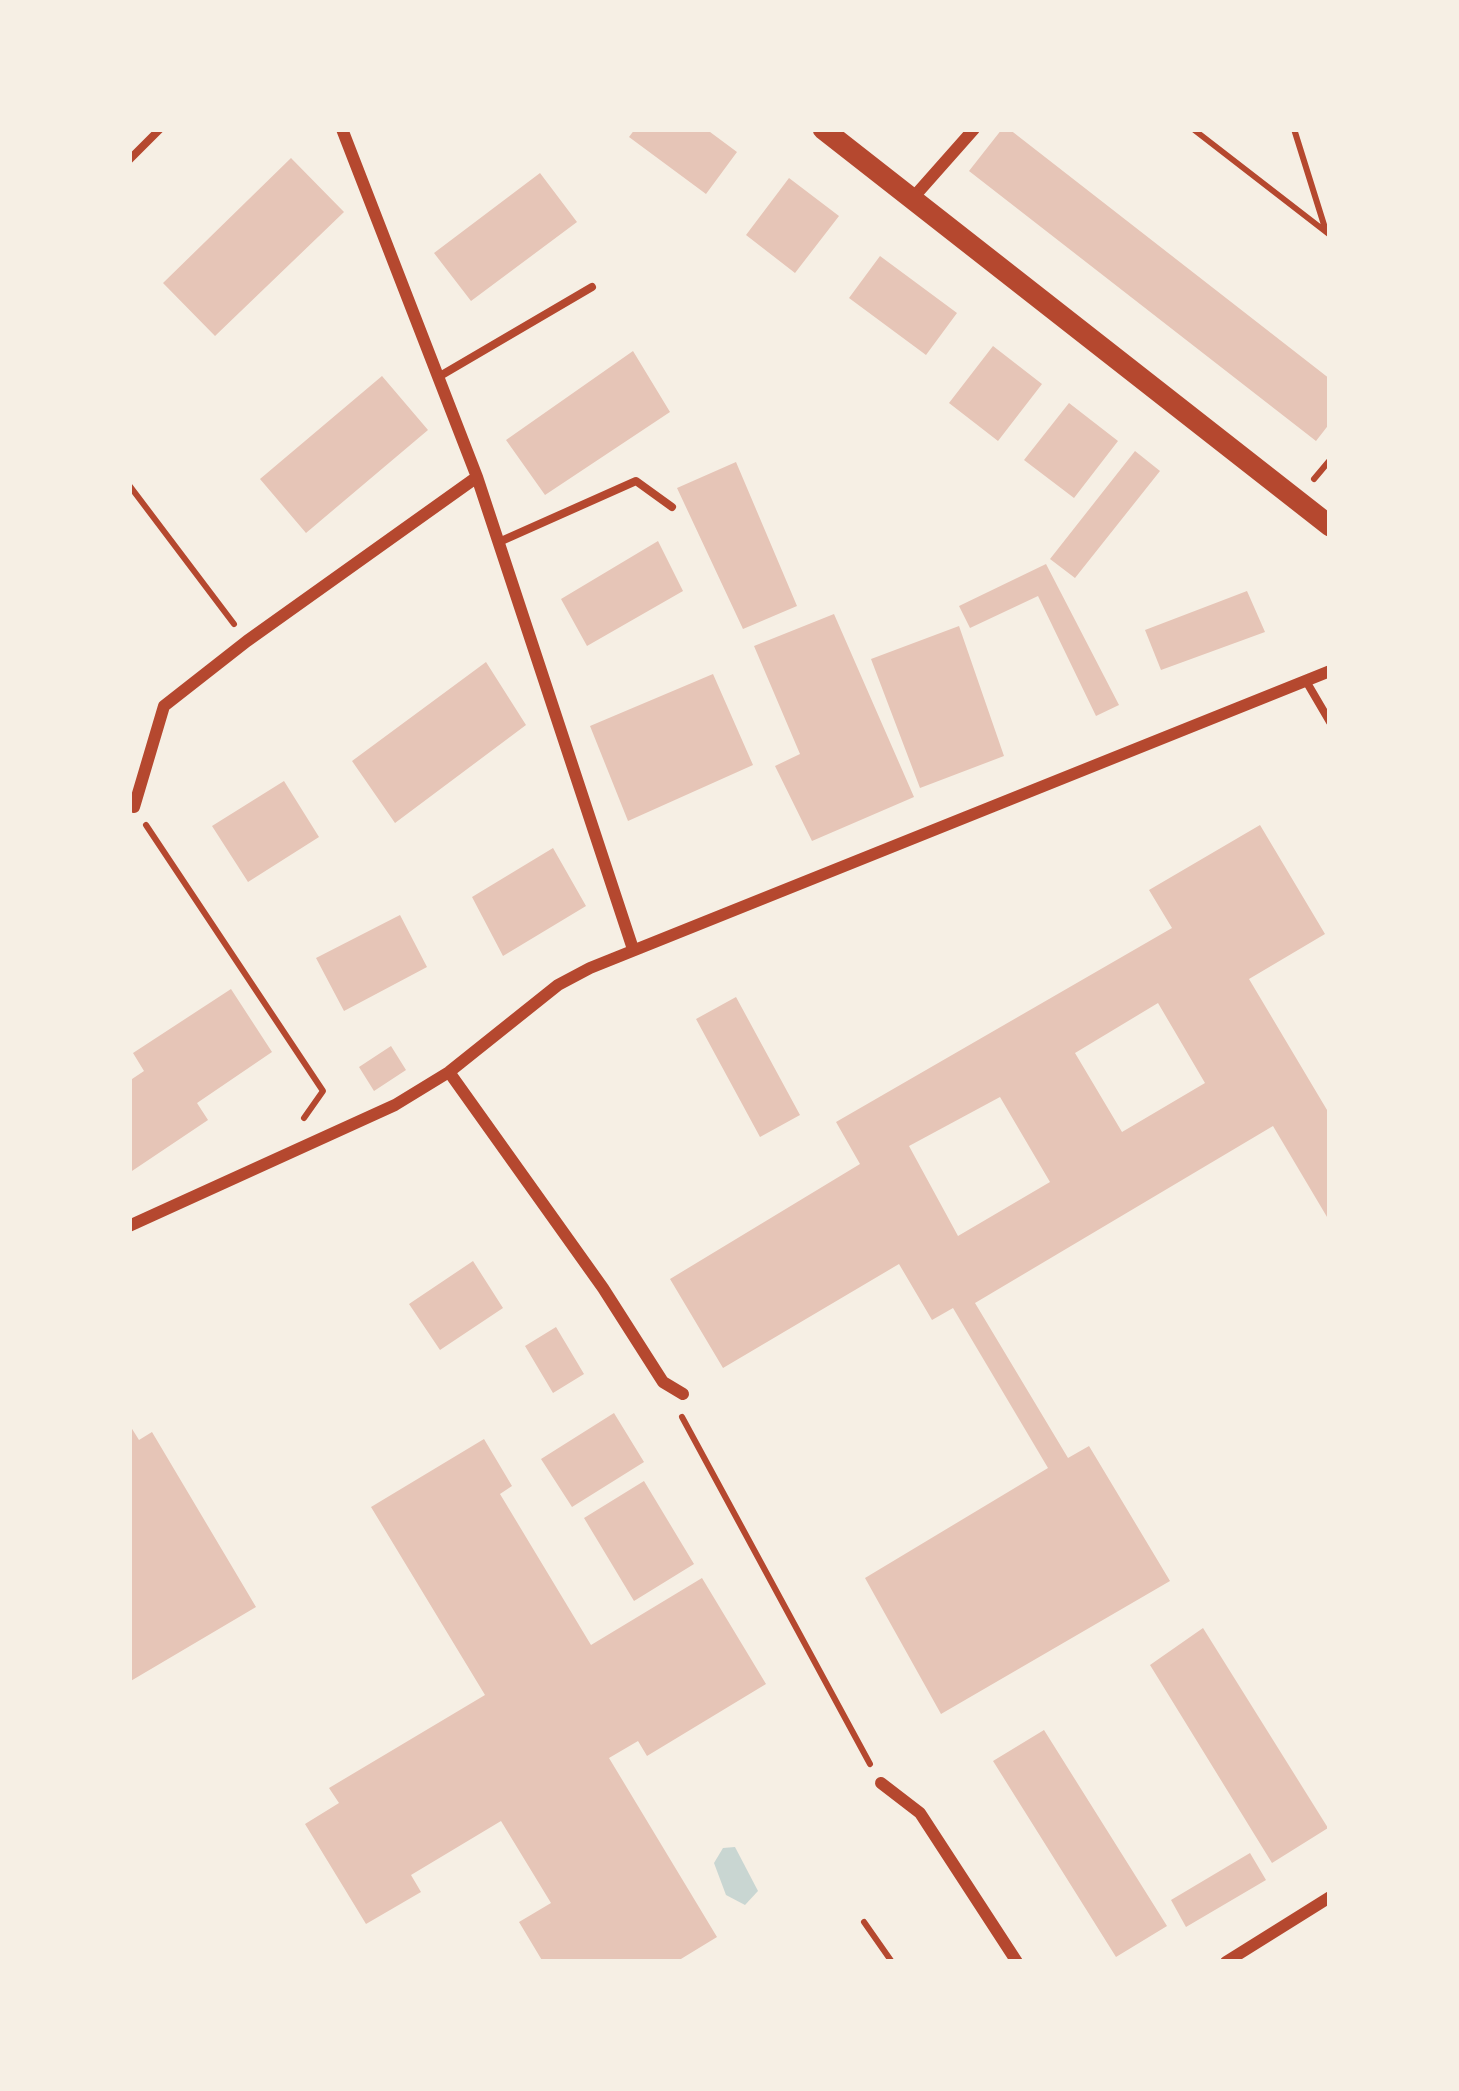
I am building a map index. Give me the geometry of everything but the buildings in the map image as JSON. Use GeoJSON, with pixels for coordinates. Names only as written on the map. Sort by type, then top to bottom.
{"type":"FeatureCollection","features":[{"type":"Feature","properties":{"kind":"street"},"geometry":{"type":"LineString","coordinates":[[342,129],[477,476],[633,949]]}},
{"type":"Feature","properties":{"kind":"street"},"geometry":{"type":"LineString","coordinates":[[823,129],[1330,526]]}},
{"type":"Feature","properties":{"kind":"street"},"geometry":{"type":"LineString","coordinates":[[912,200],[974,129]]}},
{"type":"Feature","properties":{"kind":"street"},"geometry":{"type":"LineString","coordinates":[[134,807],[164,706],[477,476]]}},
{"type":"Feature","properties":{"kind":"street"},"geometry":{"type":"LineString","coordinates":[[129,1226],[395,1105],[449,1072],[558,985],[633,949],[1330,671]]}},
{"type":"Feature","properties":{"kind":"street"},"geometry":{"type":"LineString","coordinates":[[449,1072],[603,1288],[663,1382],[683,1394]]}},
{"type":"Feature","properties":{"kind":"street"},"geometry":{"type":"LineString","coordinates":[[881,1784],[920,1813],[1017,1962]]}},
{"type":"Feature","properties":{"kind":"street"},"geometry":{"type":"LineString","coordinates":[[1226,1962],[1330,1897]]}},
{"type":"Feature","properties":{"kind":"lane"},"geometry":{"type":"LineString","coordinates":[[129,160],[160,129]]}},
{"type":"Feature","properties":{"kind":"lane"},"geometry":{"type":"LineString","coordinates":[[440,376],[592,287]]}},
{"type":"Feature","properties":{"kind":"lane"},"geometry":{"type":"LineString","coordinates":[[499,542],[636,482],[672,507]]}},
{"type":"Feature","properties":{"kind":"lane"},"geometry":{"type":"LineString","coordinates":[[1306,681],[1330,722]]}},
{"type":"Feature","properties":{"kind":"path"},"geometry":{"type":"LineString","coordinates":[[1193,129],[1328,234]]}},
{"type":"Feature","properties":{"kind":"path"},"geometry":{"type":"LineString","coordinates":[[1294,129],[1328,234]]}},
{"type":"Feature","properties":{"kind":"path"},"geometry":{"type":"LineString","coordinates":[[129,485],[247,641]]}},
{"type":"Feature","properties":{"kind":"path"},"geometry":{"type":"LineString","coordinates":[[134,807],[323,1091]]}},
{"type":"Feature","properties":{"kind":"path"},"geometry":{"type":"LineString","coordinates":[[663,1382],[863,1752]]}},
{"type":"Feature","properties":{"kind":"path"},"geometry":{"type":"LineString","coordinates":[[864,1922],[892,1962]]}},
{"type":"Feature","properties":{"kind":"shaded area"},"geometry":{"type":"Polygon","coordinates":[[[735,1847],[758,1891],[745,1905],[726,1895],[714,1863],[723,1848],[735,1847]]]}}]}
